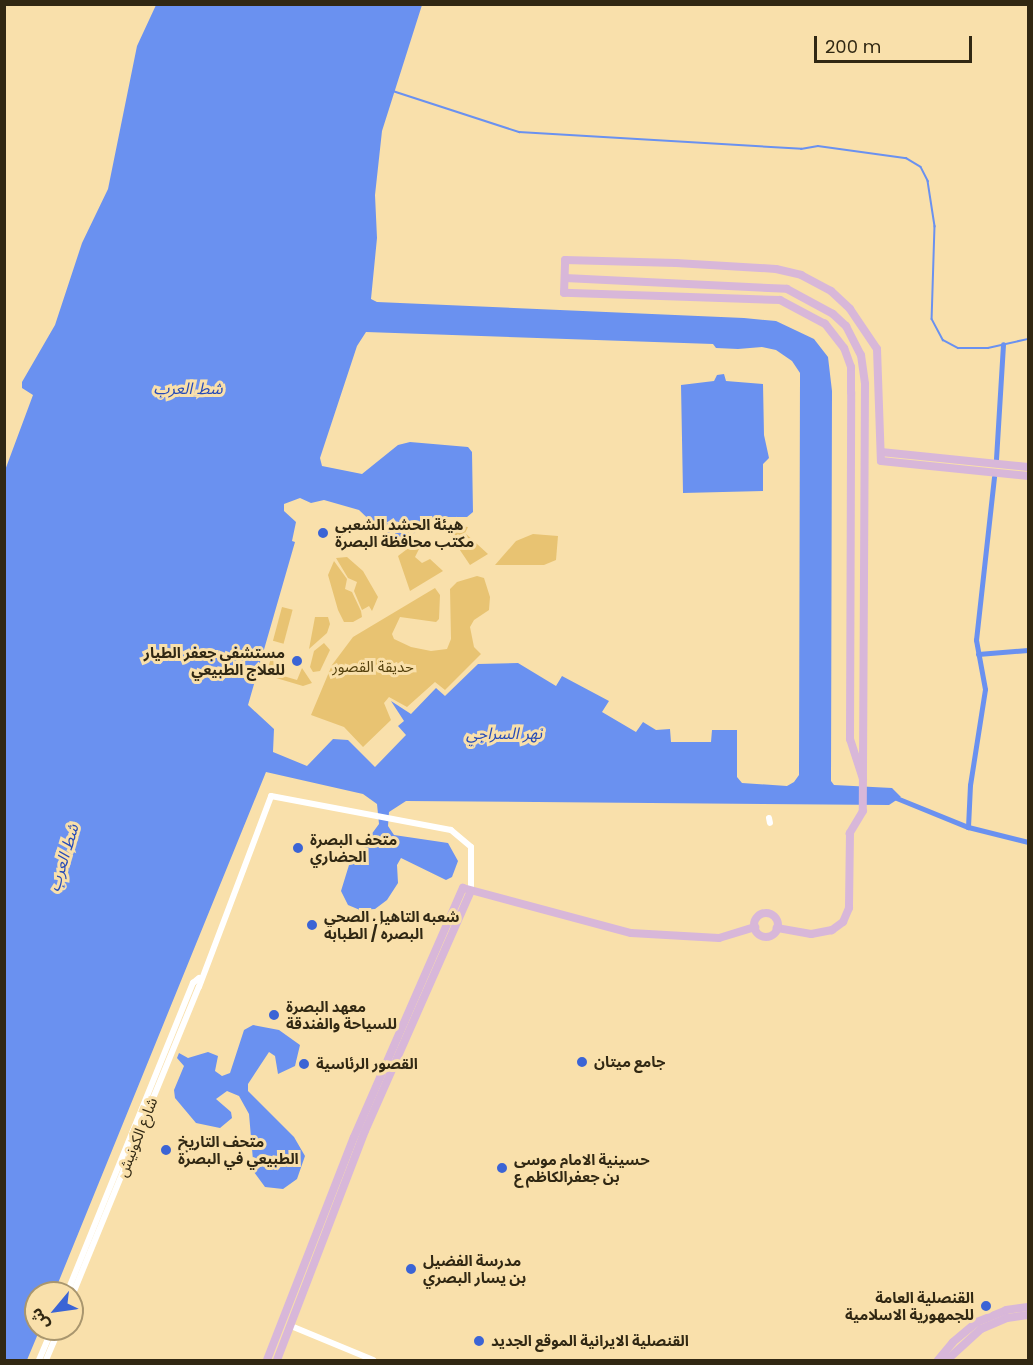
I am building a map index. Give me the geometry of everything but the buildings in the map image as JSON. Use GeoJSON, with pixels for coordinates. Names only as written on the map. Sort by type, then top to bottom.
{"type":"FeatureCollection","features":[{"type":"Feature","properties":{"kind":"main road"},"geometry":{"type":"LineString","coordinates":[[863,782],[850,739],[851,392],[850,367],[844,348],[825,324],[805,310],[780,300],[564,293],[565,260],[676,263],[791,271],[831,291],[861,320],[877,350],[881,456]]}},
{"type":"Feature","properties":{"kind":"main road"},"geometry":{"type":"LineString","coordinates":[[565,278],[787,289],[818,303],[846,326],[854,339],[865,384],[863,811],[850,833],[849,908],[843,922],[832,930],[811,934],[777,928],[766,936],[755,927]]}},
{"type":"Feature","properties":{"kind":"main road"},"geometry":{"type":"LineString","coordinates":[[881,456],[1029,466]]}},
{"type":"Feature","properties":{"kind":"main road"},"geometry":{"type":"LineString","coordinates":[[881,456],[1029,476]]}},
{"type":"Feature","properties":{"kind":"main road"},"geometry":{"type":"LineString","coordinates":[[467,890],[631,933],[719,938],[755,927]]}},
{"type":"Feature","properties":{"kind":"main road"},"geometry":{"type":"LineString","coordinates":[[277,1360],[339,1174],[467,890]]}},
{"type":"Feature","properties":{"kind":"main road"},"geometry":{"type":"LineString","coordinates":[[267,1360],[287,1325],[349,1179],[365,1131],[467,890]]}},
{"type":"Feature","properties":{"kind":"main road"},"geometry":{"type":"LineString","coordinates":[[755,927],[758,916],[768,913],[775,917],[777,928]]}},
{"type":"Feature","properties":{"kind":"main road"},"geometry":{"type":"LineString","coordinates":[[339,1174],[349,1179]]}},
{"type":"Feature","properties":{"kind":"main road"},"geometry":{"type":"LineString","coordinates":[[938,1360],[953,1342],[977,1322],[1006,1310],[1029,1307]]}},
{"type":"Feature","properties":{"kind":"main road"},"geometry":{"type":"LineString","coordinates":[[947,1360],[981,1329],[1007,1318],[1029,1315]]}},
{"type":"Feature","properties":{"kind":"street","name":"شارع الكونيش"},"geometry":{"type":"LineString","coordinates":[[78,1281],[271,796],[395,819],[461,836],[471,847],[467,890]]}},
{"type":"Feature","properties":{"kind":"street","name":"شارع الكونيش"},"geometry":{"type":"LineString","coordinates":[[72,1281],[193,983],[199,978]]}},
{"type":"Feature","properties":{"kind":"street"},"geometry":{"type":"LineString","coordinates":[[287,1325],[373,1360]]}},
{"type":"Feature","properties":{"kind":"street"},"geometry":{"type":"LineString","coordinates":[[39,1360],[47,1341]]}},
{"type":"Feature","properties":{"kind":"street"},"geometry":{"type":"LineString","coordinates":[[46,1360],[54,1341]]}},
{"type":"Feature","properties":{"kind":"green space"},"geometry":{"type":"Polygon","coordinates":[[[443,525],[468,527],[465,533],[488,554],[470,565],[443,525]]]}},
{"type":"Feature","properties":{"kind":"green space"},"geometry":{"type":"Polygon","coordinates":[[[533,534],[558,536],[556,560],[544,565],[495,565],[516,541],[533,534]]]}},
{"type":"Feature","properties":{"kind":"green space"},"geometry":{"type":"Polygon","coordinates":[[[415,543],[420,547],[415,557],[422,563],[430,559],[443,571],[410,591],[398,556],[415,543]]]}},
{"type":"Feature","properties":{"kind":"green space"},"geometry":{"type":"Polygon","coordinates":[[[347,557],[363,571],[378,597],[372,611],[369,606],[362,610],[354,591],[357,582],[348,578],[336,558],[347,557]]]}},
{"type":"Feature","properties":{"kind":"green space"},"geometry":{"type":"Polygon","coordinates":[[[334,561],[347,579],[345,589],[352,592],[361,611],[362,617],[353,622],[344,622],[338,610],[328,575],[334,561]]]}},
{"type":"Feature","properties":{"kind":"green space","name":"حديقة القصور"},"geometry":{"type":"Polygon","coordinates":[[[477,576],[484,578],[490,597],[489,610],[474,620],[470,627],[474,647],[481,654],[445,690],[435,682],[407,707],[389,697],[384,703],[391,720],[363,747],[344,727],[311,715],[332,665],[353,637],[435,588],[440,595],[439,619],[436,622],[400,617],[392,634],[394,639],[411,647],[431,651],[447,649],[451,639],[450,589],[457,582],[477,576]]]}},
{"type":"Feature","properties":{"kind":"green space"},"geometry":{"type":"Polygon","coordinates":[[[282,607],[293,610],[284,644],[273,641],[282,607]]]}},
{"type":"Feature","properties":{"kind":"green space"},"geometry":{"type":"Polygon","coordinates":[[[315,617],[328,617],[330,624],[327,633],[309,649],[315,617]]]}},
{"type":"Feature","properties":{"kind":"green space"},"geometry":{"type":"Polygon","coordinates":[[[324,643],[330,650],[320,671],[313,672],[310,667],[314,651],[324,643]]]}},
{"type":"Feature","properties":{"kind":"green space"},"geometry":{"type":"Polygon","coordinates":[[[271,658],[276,659],[273,673],[297,680],[302,668],[312,683],[303,686],[266,675],[271,658]]]}},
{"type":"Feature","properties":{"kind":"water","name":"شط العرب"},"geometry":{"type":"Polygon","coordinates":[[[156,5],[422,5],[382,131],[375,195],[377,238],[371,299],[377,302],[744,318],[776,321],[814,339],[828,357],[832,391],[831,781],[834,785],[892,788],[901,797],[889,805],[406,801],[389,812],[388,826],[394,835],[448,843],[458,861],[452,877],[446,880],[401,858],[397,865],[398,883],[387,900],[375,909],[360,910],[348,905],[341,891],[349,865],[379,824],[377,804],[363,794],[266,772],[59,1281],[24,1281],[24,1341],[35,1341],[27,1360],[5,1360],[4,473],[33,395],[22,388],[22,382],[55,325],[82,243],[108,189],[137,46],[156,5]],[[366,332],[357,346],[320,458],[322,466],[362,474],[398,445],[410,442],[468,447],[472,452],[473,512],[467,517],[433,517],[398,547],[359,510],[324,500],[311,503],[300,498],[284,504],[284,511],[296,522],[292,541],[295,542],[248,705],[274,729],[273,752],[307,766],[333,739],[348,740],[375,767],[406,735],[398,726],[404,721],[391,701],[411,714],[436,688],[445,696],[478,664],[518,663],[556,686],[562,676],[609,701],[602,712],[636,732],[643,722],[656,730],[670,729],[671,742],[711,742],[712,730],[737,730],[737,777],[742,783],[787,786],[794,782],[799,775],[800,373],[792,361],[776,350],[762,347],[716,348],[713,344],[366,332]]]}},
{"type":"Feature","properties":{"kind":"water"},"geometry":{"type":"Polygon","coordinates":[[[724,374],[726,381],[763,384],[764,435],[769,458],[763,464],[763,491],[683,493],[681,385],[714,381],[717,375],[724,374]]]}},
{"type":"Feature","properties":{"kind":"water"},"geometry":{"type":"Polygon","coordinates":[[[253,1025],[279,1030],[300,1045],[295,1066],[278,1074],[275,1056],[269,1052],[248,1084],[248,1091],[294,1137],[305,1156],[297,1179],[283,1189],[265,1187],[254,1172],[249,1114],[239,1096],[227,1091],[216,1099],[231,1112],[232,1118],[220,1128],[196,1123],[175,1098],[174,1090],[184,1066],[177,1058],[179,1053],[188,1058],[208,1052],[218,1056],[215,1071],[222,1076],[230,1073],[244,1030],[253,1025]]]}},
{"type":"Feature","properties":{"kind":"waterway"},"geometry":{"type":"LineString","coordinates":[[393,91],[519,132],[801,149],[818,146],[906,158],[921,167],[928,181],[935,226],[932,319],[943,340],[958,348],[988,348],[1028,339]]}},
{"type":"Feature","properties":{"kind":"waterway"},"geometry":{"type":"LineString","coordinates":[[996,459],[1003,344]]}},
{"type":"Feature","properties":{"kind":"waterway"},"geometry":{"type":"LineString","coordinates":[[968,827],[970,785],[985,689],[976,640],[994,477]]}},
{"type":"Feature","properties":{"kind":"waterway"},"geometry":{"type":"LineString","coordinates":[[978,654],[1028,650]]}},
{"type":"Feature","properties":{"kind":"waterway"},"geometry":{"type":"LineString","coordinates":[[894,797],[968,827],[1028,842]]}},
{"type":"Feature","properties":{"kind":"place","name":"هيئة الحشد الشعبي مكتب محافظة البصرة"},"geometry":{"type":"Point","coordinates":[323,533]}},
{"type":"Feature","properties":{"kind":"place","name":"مستشفى جعفر الطيار للعلاج الطبيعي"},"geometry":{"type":"Point","coordinates":[297,661]}},
{"type":"Feature","properties":{"kind":"place","name":"متحف البصرة الحضاري"},"geometry":{"type":"Point","coordinates":[298,848]}},
{"type":"Feature","properties":{"kind":"place","name":"شعبه التاهيل الصحي البصره / الطبابه"},"geometry":{"type":"Point","coordinates":[312,925]}},
{"type":"Feature","properties":{"kind":"place","name":"معهد البصرة للسياحة والفندقة"},"geometry":{"type":"Point","coordinates":[274,1015]}},
{"type":"Feature","properties":{"kind":"place","name":"جامع ميتان"},"geometry":{"type":"Point","coordinates":[582,1062]}},
{"type":"Feature","properties":{"kind":"place","name":"القصور الرئاسية"},"geometry":{"type":"Point","coordinates":[304,1064]}},
{"type":"Feature","properties":{"kind":"place","name":"متحف التاريخ الطبيعي في البصرة"},"geometry":{"type":"Point","coordinates":[166,1150]}},
{"type":"Feature","properties":{"kind":"place","name":"حسينية الامام موسى بن جعفرالكاظم ع"},"geometry":{"type":"Point","coordinates":[502,1168]}},
{"type":"Feature","properties":{"kind":"place","name":"مدرسة الفضيل بن يسار البصري"},"geometry":{"type":"Point","coordinates":[411,1269]}},
{"type":"Feature","properties":{"kind":"place","name":"القنصلية العامة للجمهورية الاسلامية"},"geometry":{"type":"Point","coordinates":[986,1306]}},
{"type":"Feature","properties":{"kind":"place","name":"القنصلية الايرانية الموقع الجديد"},"geometry":{"type":"Point","coordinates":[479,1341]}},
{"type":"Feature","properties":{"kind":"water label","name":"نهر السراجي"},"geometry":{"type":"Point","coordinates":[504,734]}}]}
